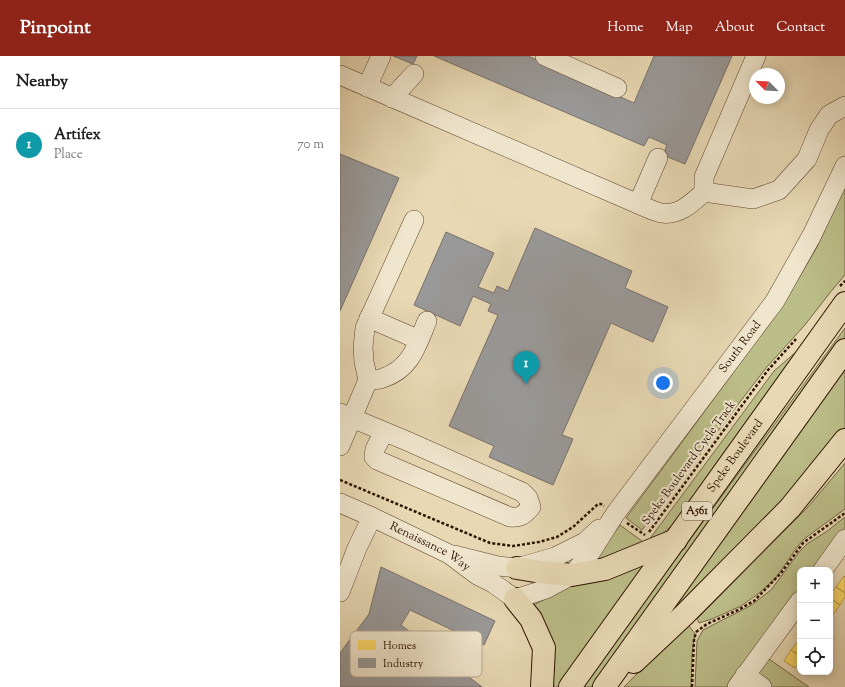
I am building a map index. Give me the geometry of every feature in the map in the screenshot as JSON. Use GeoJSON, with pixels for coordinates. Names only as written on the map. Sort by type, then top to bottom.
{"type":"FeatureCollection","features":[{"type":"Feature","properties":{"kind":"highway","name":"Speke Boulevard"},"geometry":{"type":"LineString","coordinates":[[570,687],[676,540],[840,297]]}},
{"type":"Feature","properties":{"kind":"highway","name":"A561"},"geometry":{"type":"LineString","coordinates":[[604,687],[845,350]]}},
{"type":"Feature","properties":{"kind":"highway"},"geometry":{"type":"LineString","coordinates":[[608,687],[690,623],[790,508],[845,440]]}},
{"type":"Feature","properties":{"kind":"highway"},"geometry":{"type":"LineString","coordinates":[[517,568],[572,575],[606,569],[676,540]]}},
{"type":"Feature","properties":{"kind":"highway"},"geometry":{"type":"LineString","coordinates":[[515,600],[532,619],[544,648],[542,687]]}},
{"type":"Feature","properties":{"kind":"street"},"geometry":{"type":"LineString","coordinates":[[367,87],[381,56]]}},
{"type":"Feature","properties":{"kind":"street"},"geometry":{"type":"LineString","coordinates":[[545,56],[618,88]]}},
{"type":"Feature","properties":{"kind":"street"},"geometry":{"type":"LineString","coordinates":[[340,75],[662,213],[675,212],[689,206],[704,192],[704,176],[756,56]]}},
{"type":"Feature","properties":{"kind":"street"},"geometry":{"type":"LineString","coordinates":[[392,98],[414,74]]}},
{"type":"Feature","properties":{"kind":"street"},"geometry":{"type":"LineString","coordinates":[[704,192],[753,199],[779,190],[807,159],[819,130],[829,115],[845,106]]}},
{"type":"Feature","properties":{"kind":"street"},"geometry":{"type":"LineString","coordinates":[[638,204],[658,158]]}},
{"type":"Feature","properties":{"kind":"street","name":"South Road"},"geometry":{"type":"LineString","coordinates":[[515,600],[546,589],[572,575],[591,552],[615,514],[775,301],[812,235],[845,166]]}},
{"type":"Feature","properties":{"kind":"street"},"geometry":{"type":"LineString","coordinates":[[340,446],[346,416],[368,380],[363,348],[365,328],[414,220]]}},
{"type":"Feature","properties":{"kind":"street"},"geometry":{"type":"LineString","coordinates":[[369,318],[419,340]]}},
{"type":"Feature","properties":{"kind":"street"},"geometry":{"type":"LineString","coordinates":[[368,380],[382,379],[406,365],[427,321]]}},
{"type":"Feature","properties":{"kind":"street"},"geometry":{"type":"LineString","coordinates":[[346,416],[407,441],[522,492],[528,498],[531,507],[517,518],[510,517],[377,460],[374,457],[375,449],[384,432]]}},
{"type":"Feature","properties":{"kind":"street","name":"Renaissance Way"},"geometry":{"type":"LineString","coordinates":[[340,503],[449,554],[477,575],[493,584],[515,600]]}},
{"type":"Feature","properties":{"kind":"street","name":"South Road"},"geometry":{"type":"LineString","coordinates":[[449,554],[498,566],[517,568],[555,557],[585,542],[615,514]]}},
{"type":"Feature","properties":{"kind":"street"},"geometry":{"type":"LineString","coordinates":[[340,589],[344,567],[357,548],[372,517]]}},
{"type":"Feature","properties":{"kind":"street"},"geometry":{"type":"LineString","coordinates":[[825,567],[845,540]]}},
{"type":"Feature","properties":{"kind":"street"},"geometry":{"type":"LineString","coordinates":[[762,687],[741,681],[799,603]]}},
{"type":"Feature","properties":{"kind":"path"},"geometry":{"type":"LineString","coordinates":[[840,297],[845,281]]}},
{"type":"Feature","properties":{"kind":"path","name":"Speke Boulevard Cycle Track"},"geometry":{"type":"LineString","coordinates":[[340,480],[490,543],[513,546],[539,542],[557,537],[573,527],[598,504],[601,504],[646,536],[768,370],[798,338]]}},
{"type":"Feature","properties":{"kind":"path"},"geometry":{"type":"LineString","coordinates":[[692,687],[694,640],[690,623],[707,624],[754,601],[781,573],[803,543],[845,513]]}},
{"type":"Feature","properties":{"kind":"green space"},"geometry":{"type":"Polygon","coordinates":[[[845,186],[845,275],[804,326],[766,368],[642,530],[626,518],[783,305],[817,247],[845,186]]]}},
{"type":"Feature","properties":{"kind":"green space"},"geometry":{"type":"Polygon","coordinates":[[[845,328],[845,342],[591,687],[582,687],[845,328]]]}},
{"type":"Feature","properties":{"kind":"green space"},"geometry":{"type":"Polygon","coordinates":[[[804,345],[675,523],[640,552],[585,572],[620,525],[646,544],[774,371],[804,345]]]}},
{"type":"Feature","properties":{"kind":"green space"},"geometry":{"type":"Polygon","coordinates":[[[845,367],[845,432],[829,454],[642,643],[845,367]]]}},
{"type":"Feature","properties":{"kind":"green space"},"geometry":{"type":"Polygon","coordinates":[[[845,463],[845,509],[804,539],[775,579],[758,594],[741,606],[699,623],[697,619],[808,507],[845,463]]]}},
{"type":"Feature","properties":{"kind":"green space"},"geometry":{"type":"Polygon","coordinates":[[[845,517],[845,532],[819,567],[797,567],[797,597],[732,687],[695,687],[697,641],[703,630],[750,606],[771,590],[800,551],[807,544],[826,532],[845,517]]]}},
{"type":"Feature","properties":{"kind":"green space"},"geometry":{"type":"Polygon","coordinates":[[[663,549],[562,687],[552,687],[529,607],[571,585],[586,584],[612,578],[643,563],[663,549]]]}},
{"type":"Feature","properties":{"kind":"green space"},"geometry":{"type":"Polygon","coordinates":[[[687,623],[695,634],[692,653],[691,687],[624,687],[687,623]]]}},
{"type":"Feature","properties":{"kind":"green space"},"geometry":{"type":"Polygon","coordinates":[[[769,659],[809,687],[770,687],[756,677],[769,659]]]}},
{"type":"Feature","properties":{"kind":"building: Homes"},"geometry":{"type":"Polygon","coordinates":[[[844,576],[845,577],[845,593],[836,587],[844,576]]]}},
{"type":"Feature","properties":{"kind":"building: Homes"},"geometry":{"type":"Polygon","coordinates":[[[836,587],[845,593],[845,597],[840,605],[833,600],[833,591],[836,587]]]}},
{"type":"Feature","properties":{"kind":"building: Homes"},"geometry":{"type":"Polygon","coordinates":[[[833,600],[840,605],[833,615],[833,600]]]}},
{"type":"Feature","properties":{"kind":"building: Homes"},"geometry":{"type":"Polygon","coordinates":[[[797,642],[797,654],[791,650],[797,642]]]}},
{"type":"Feature","properties":{"kind":"building: Homes"},"geometry":{"type":"Polygon","coordinates":[[[791,650],[797,654],[797,665],[795,668],[784,661],[791,650]]]}},
{"type":"Feature","properties":{"kind":"building: Industry"},"geometry":{"type":"Polygon","coordinates":[[[393,56],[417,56],[413,64],[393,56]]]}},
{"type":"Feature","properties":{"kind":"building: Industry"},"geometry":{"type":"Polygon","coordinates":[[[434,56],[528,56],[634,103],[654,56],[732,56],[685,164],[663,155],[667,145],[649,137],[644,146],[434,56]]]}},
{"type":"Feature","properties":{"kind":"building: Industry"},"geometry":{"type":"Polygon","coordinates":[[[340,154],[399,178],[340,311],[340,154]]]}},
{"type":"Feature","properties":{"kind":"building: Industry"},"geometry":{"type":"Polygon","coordinates":[[[535,228],[632,271],[625,288],[668,307],[653,342],[611,323],[562,435],[573,439],[553,485],[489,457],[494,446],[449,426],[498,315],[488,311],[491,304],[473,296],[460,326],[414,305],[446,232],[494,253],[478,287],[494,293],[497,286],[508,291],[535,228]]]}},
{"type":"Feature","properties":{"kind":"building: Industry"},"geometry":{"type":"Polygon","coordinates":[[[381,567],[495,621],[484,645],[482,644],[482,631],[454,631],[410,610],[401,625],[409,631],[356,631],[369,614],[381,567]]]}},
{"type":"Feature","properties":{"kind":"building: Industry"},"geometry":{"type":"Polygon","coordinates":[[[350,640],[350,677],[469,677],[482,687],[340,687],[340,653],[350,640]]]}},
{"type":"Feature","properties":{"kind":"place","name":"Artifex"},"geometry":{"type":"Point","coordinates":[526,384]}}]}
